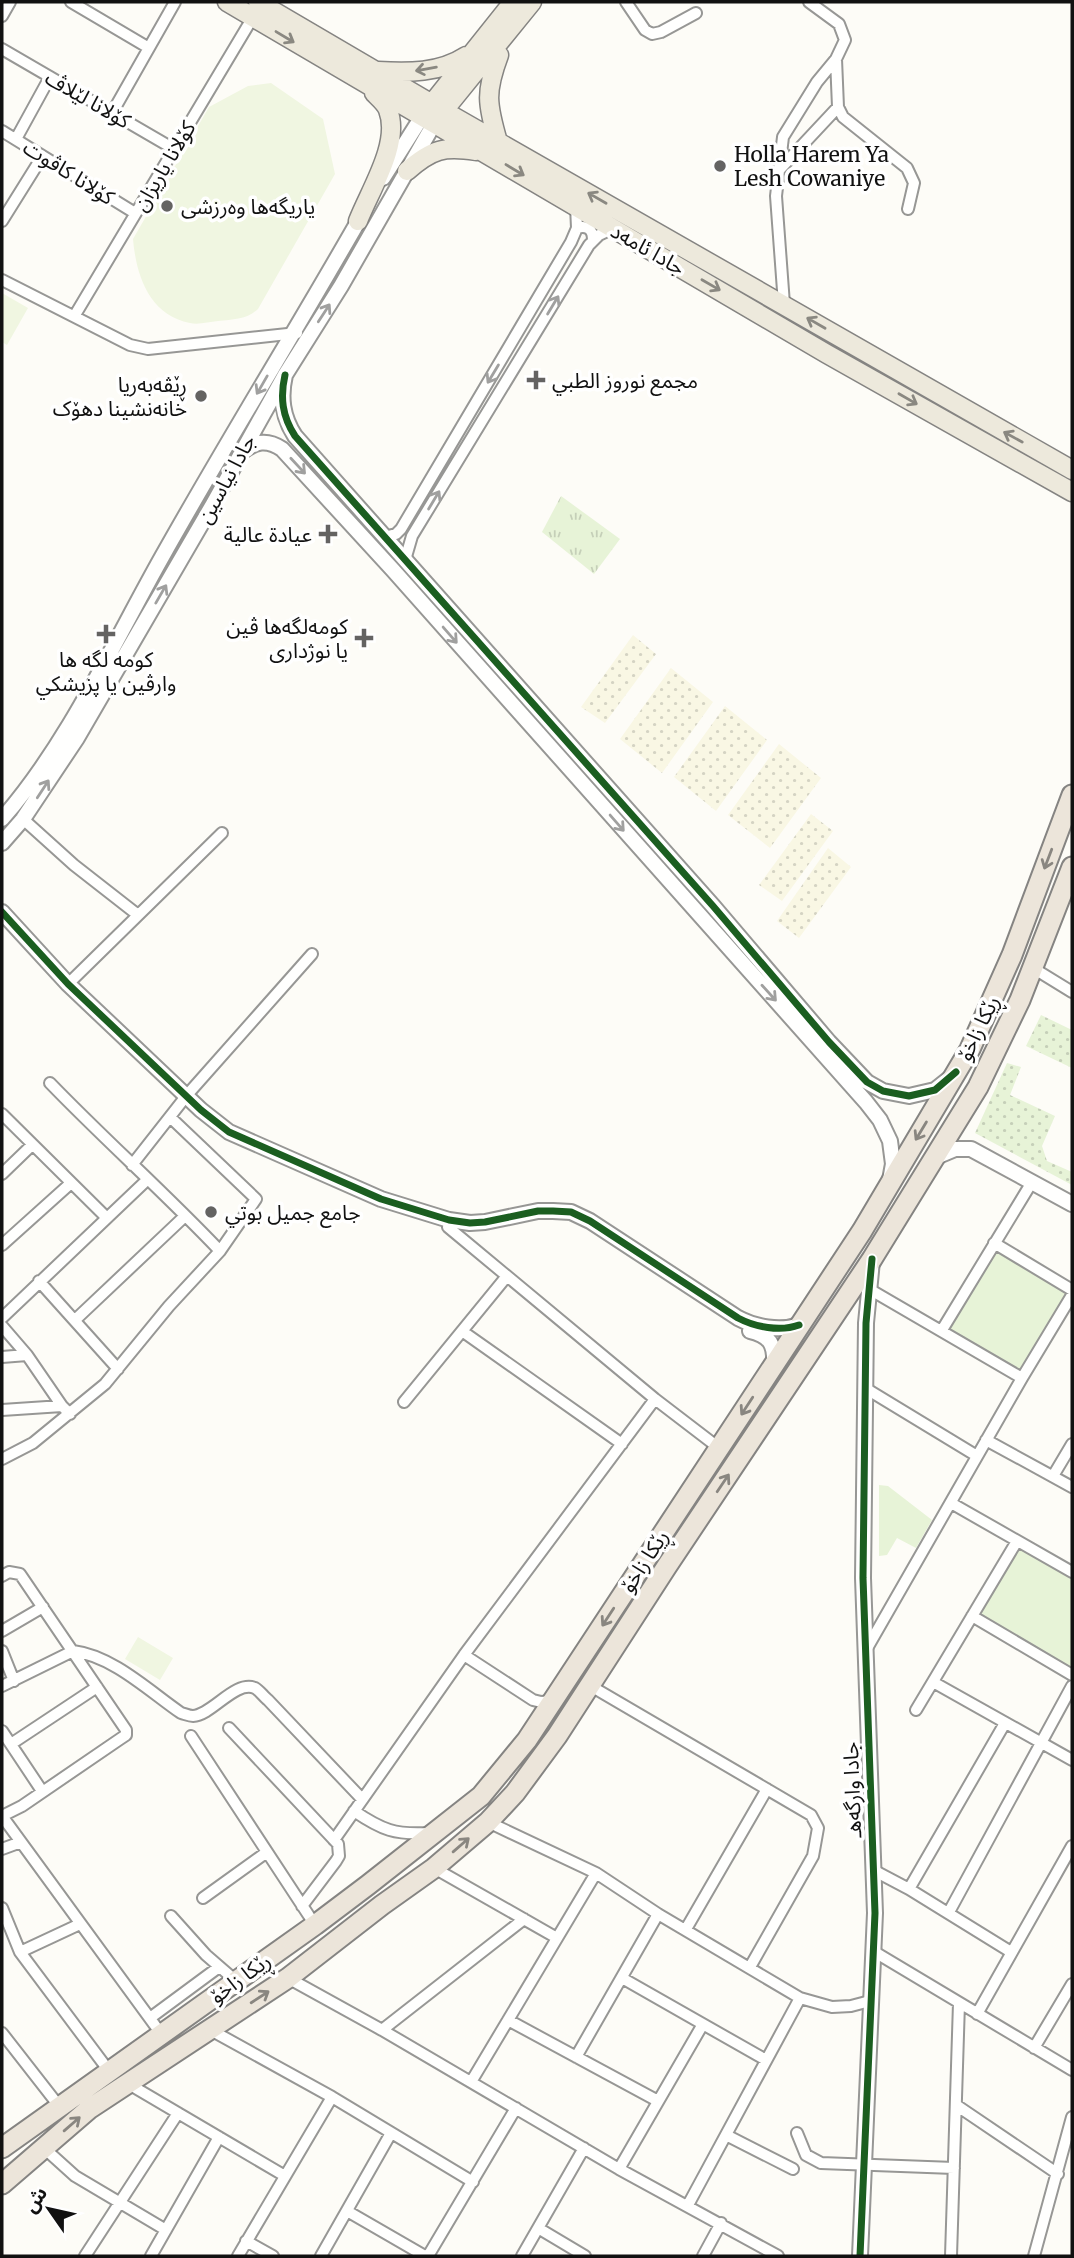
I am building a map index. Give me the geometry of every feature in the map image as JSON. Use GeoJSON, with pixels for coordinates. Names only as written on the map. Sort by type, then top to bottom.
{"type":"FeatureCollection","features":[{"type":"Feature","properties":{"kind":"highway","name":"ڕێکا زاخۆ"},"geometry":{"type":"LineString","coordinates":[[2,2148],[315,1925],[434,1833],[481,1796],[527,1740],[862,1231],[970,1049],[1012,955],[1072,795]]}},
{"type":"Feature","properties":{"kind":"highway","name":"ڕێکا زاخۆ"},"geometry":{"type":"LineString","coordinates":[[2,2184],[89,2109],[288,1979],[434,1868],[488,1822],[514,1793],[557,1736],[872,1259],[965,1110],[1000,1043],[1033,968],[1072,867]]}},
{"type":"Feature","properties":{"kind":"highway"},"geometry":{"type":"LineString","coordinates":[[684,1502],[687,1513],[695,1516],[702,1513]]}},
{"type":"Feature","properties":{"kind":"highway"},"geometry":{"type":"LineString","coordinates":[[664,1531],[676,1528],[682,1534],[683,1542]]}},
{"type":"Feature","properties":{"kind":"main road"},"geometry":{"type":"LineString","coordinates":[[227,2],[256,10]]}},
{"type":"Feature","properties":{"kind":"main road"},"geometry":{"type":"LineString","coordinates":[[433,113],[475,50],[513,2]]}},
{"type":"Feature","properties":{"kind":"main road"},"geometry":{"type":"LineString","coordinates":[[433,113],[506,36],[532,2]]}},
{"type":"Feature","properties":{"kind":"main road","name":"جادا ئامەد"},"geometry":{"type":"LineString","coordinates":[[256,10],[492,147],[784,304],[1072,470]]}},
{"type":"Feature","properties":{"kind":"main road"},"geometry":{"type":"LineString","coordinates":[[407,171],[433,151],[451,147],[492,147],[488,90],[491,74],[506,36]]}},
{"type":"Feature","properties":{"kind":"main road"},"geometry":{"type":"LineString","coordinates":[[358,221],[386,155],[393,131],[388,108],[371,78],[426,71],[456,62],[475,50]]}},
{"type":"Feature","properties":{"kind":"main road","name":"جادا ئامەد"},"geometry":{"type":"LineString","coordinates":[[492,147],[576,206],[827,354],[1072,492]]}},
{"type":"Feature","properties":{"kind":"street"},"geometry":{"type":"LineString","coordinates":[[2,16],[10,2]]}},
{"type":"Feature","properties":{"kind":"street"},"geometry":{"type":"LineString","coordinates":[[71,2],[149,48]]}},
{"type":"Feature","properties":{"kind":"street"},"geometry":{"type":"LineString","coordinates":[[112,113],[175,2]]}},
{"type":"Feature","properties":{"kind":"street"},"geometry":{"type":"LineString","coordinates":[[626,2],[645,30],[652,34],[696,13]]}},
{"type":"Feature","properties":{"kind":"street"},"geometry":{"type":"LineString","coordinates":[[784,304],[775,196],[783,137],[817,82],[836,59],[845,40],[839,24],[809,2]]}},
{"type":"Feature","properties":{"kind":"street","name":"کۆلانا یاریزان"},"geometry":{"type":"LineString","coordinates":[[75,315],[256,10]]}},
{"type":"Feature","properties":{"kind":"street","name":"کۆلانا لێلاڤ"},"geometry":{"type":"LineString","coordinates":[[2,49],[174,149]]}},
{"type":"Feature","properties":{"kind":"street"},"geometry":{"type":"LineString","coordinates":[[836,59],[838,107],[843,117],[907,168],[914,183],[908,209]]}},
{"type":"Feature","properties":{"kind":"street"},"geometry":{"type":"LineString","coordinates":[[16,139],[50,77]]}},
{"type":"Feature","properties":{"kind":"street"},"geometry":{"type":"LineString","coordinates":[[780,169],[838,107]]}},
{"type":"Feature","properties":{"kind":"street","name":"جادا نیاسین"},"geometry":{"type":"LineString","coordinates":[[2,843],[23,819],[77,738],[285,375],[341,286],[407,171],[433,113]]}},
{"type":"Feature","properties":{"kind":"street","name":"جادا نیاسین"},"geometry":{"type":"LineString","coordinates":[[2,819],[28,789],[91,686],[161,558],[358,221],[433,113]]}},
{"type":"Feature","properties":{"kind":"street","name":"کۆلانا کاڤوت"},"geometry":{"type":"LineString","coordinates":[[2,131],[135,213]]}},
{"type":"Feature","properties":{"kind":"street"},"geometry":{"type":"LineString","coordinates":[[2,221],[43,157]]}},
{"type":"Feature","properties":{"kind":"street"},"geometry":{"type":"LineString","coordinates":[[384,537],[396,534],[401,529],[571,242],[577,228],[576,206]]}},
{"type":"Feature","properties":{"kind":"street"},"geometry":{"type":"LineString","coordinates":[[577,228],[589,228],[593,233],[593,240]]}},
{"type":"Feature","properties":{"kind":"street"},"geometry":{"type":"LineString","coordinates":[[405,561],[412,536],[593,240],[614,228]]}},
{"type":"Feature","properties":{"kind":"street"},"geometry":{"type":"LineString","coordinates":[[2,280],[130,345],[148,349],[293,333],[309,337]]}},
{"type":"Feature","properties":{"kind":"street"},"geometry":{"type":"LineString","coordinates":[[285,375],[282,403],[290,430],[405,561],[433,604],[538,734],[702,919],[824,1044],[867,1082],[883,1091],[909,1096],[935,1090],[956,1072]]}},
{"type":"Feature","properties":{"kind":"street"},"geometry":{"type":"LineString","coordinates":[[276,445],[279,430],[290,430]]}},
{"type":"Feature","properties":{"kind":"street"},"geometry":{"type":"LineString","coordinates":[[242,452],[251,444],[264,442],[276,445],[550,723],[606,785],[716,910],[824,1044],[880,1121],[890,1141],[892,1164],[888,1186]]}},
{"type":"Feature","properties":{"kind":"street"},"geometry":{"type":"LineString","coordinates":[[401,529],[405,535],[412,536]]}},
{"type":"Feature","properties":{"kind":"street"},"geometry":{"type":"LineString","coordinates":[[538,734],[550,723]]}},
{"type":"Feature","properties":{"kind":"street"},"geometry":{"type":"LineString","coordinates":[[594,797],[606,785]]}},
{"type":"Feature","properties":{"kind":"street"},"geometry":{"type":"LineString","coordinates":[[23,819],[74,865],[138,915]]}},
{"type":"Feature","properties":{"kind":"street"},"geometry":{"type":"LineString","coordinates":[[68,984],[222,833]]}},
{"type":"Feature","properties":{"kind":"street"},"geometry":{"type":"LineString","coordinates":[[702,919],[716,910]]}},
{"type":"Feature","properties":{"kind":"street"},"geometry":{"type":"LineString","coordinates":[[2,912],[68,984],[185,1097],[201,1117],[230,1140],[382,1207],[447,1227],[478,1230],[538,1219],[572,1220],[591,1229],[738,1325],[763,1334],[770,1343],[774,1364]]}},
{"type":"Feature","properties":{"kind":"street"},"geometry":{"type":"LineString","coordinates":[[2,922],[86,1009],[185,1097],[229,1132],[381,1199],[424,1213],[470,1223],[507,1219],[538,1211],[571,1212],[601,1228],[748,1323],[777,1328],[799,1325]]}},
{"type":"Feature","properties":{"kind":"street"},"geometry":{"type":"LineString","coordinates":[[132,1165],[185,1097],[312,954]]}},
{"type":"Feature","properties":{"kind":"street"},"geometry":{"type":"LineString","coordinates":[[1033,968],[1072,992]]}},
{"type":"Feature","properties":{"kind":"street"},"geometry":{"type":"LineString","coordinates":[[50,1083],[220,1251]]}},
{"type":"Feature","properties":{"kind":"street"},"geometry":{"type":"LineString","coordinates":[[965,1110],[962,1134],[971,1149],[1072,1204]]}},
{"type":"Feature","properties":{"kind":"street"},"geometry":{"type":"LineString","coordinates":[[2,1114],[107,1218]]}},
{"type":"Feature","properties":{"kind":"street"},"geometry":{"type":"LineString","coordinates":[[2,1459],[33,1443],[66,1410],[118,1369],[169,1306],[220,1251],[256,1199],[170,1116]]}},
{"type":"Feature","properties":{"kind":"street"},"geometry":{"type":"LineString","coordinates":[[2,1174],[32,1145]]}},
{"type":"Feature","properties":{"kind":"street"},"geometry":{"type":"LineString","coordinates":[[934,1159],[948,1151],[971,1149]]}},
{"type":"Feature","properties":{"kind":"street"},"geometry":{"type":"LineString","coordinates":[[2,1318],[148,1179]]}},
{"type":"Feature","properties":{"kind":"street"},"geometry":{"type":"LineString","coordinates":[[2,1245],[71,1182]]}},
{"type":"Feature","properties":{"kind":"street"},"geometry":{"type":"LineString","coordinates":[[942,1331],[1032,1182]]}},
{"type":"Feature","properties":{"kind":"street"},"geometry":{"type":"LineString","coordinates":[[75,1320],[186,1216]]}},
{"type":"Feature","properties":{"kind":"street"},"geometry":{"type":"LineString","coordinates":[[447,1227],[655,1399],[719,1448]]}},
{"type":"Feature","properties":{"kind":"street"},"geometry":{"type":"LineString","coordinates":[[994,1243],[1072,1290]]}},
{"type":"Feature","properties":{"kind":"street","name":"جادا وارگه‌هـ"},"geometry":{"type":"LineString","coordinates":[[860,2256],[875,1913],[863,1578],[866,1323],[872,1259]]}},
{"type":"Feature","properties":{"kind":"street"},"geometry":{"type":"LineString","coordinates":[[404,1402],[507,1276]]}},
{"type":"Feature","properties":{"kind":"street"},"geometry":{"type":"LineString","coordinates":[[40,1281],[118,1369]]}},
{"type":"Feature","properties":{"kind":"street"},"geometry":{"type":"LineString","coordinates":[[869,1289],[1022,1378]]}},
{"type":"Feature","properties":{"kind":"street"},"geometry":{"type":"LineString","coordinates":[[865,1653],[1072,1295]]}},
{"type":"Feature","properties":{"kind":"street"},"geometry":{"type":"LineString","coordinates":[[835,1313],[844,1309],[853,1310],[862,1314],[866,1323]]}},
{"type":"Feature","properties":{"kind":"street"},"geometry":{"type":"LineString","coordinates":[[2,1326],[27,1355],[66,1410]]}},
{"type":"Feature","properties":{"kind":"street"},"geometry":{"type":"LineString","coordinates":[[770,1343],[779,1335],[777,1328]]}},
{"type":"Feature","properties":{"kind":"street"},"geometry":{"type":"LineString","coordinates":[[462,1331],[622,1444]]}},
{"type":"Feature","properties":{"kind":"street"},"geometry":{"type":"LineString","coordinates":[[2,1357],[27,1355]]}},
{"type":"Feature","properties":{"kind":"street"},"geometry":{"type":"LineString","coordinates":[[865,1388],[977,1456]]}},
{"type":"Feature","properties":{"kind":"street"},"geometry":{"type":"LineString","coordinates":[[334,1840],[464,1655],[655,1399]]}},
{"type":"Feature","properties":{"kind":"street"},"geometry":{"type":"LineString","coordinates":[[2,1410],[66,1410]]}},
{"type":"Feature","properties":{"kind":"street"},"geometry":{"type":"LineString","coordinates":[[986,1440],[1072,1487]]}},
{"type":"Feature","properties":{"kind":"street"},"geometry":{"type":"LineString","coordinates":[[1054,1476],[1072,1444]]}},
{"type":"Feature","properties":{"kind":"street"},"geometry":{"type":"LineString","coordinates":[[951,1503],[1072,1572]]}},
{"type":"Feature","properties":{"kind":"street"},"geometry":{"type":"LineString","coordinates":[[916,1710],[1017,1541]]}},
{"type":"Feature","properties":{"kind":"street"},"geometry":{"type":"LineString","coordinates":[[2,1576],[9,1572],[20,1574],[124,1726],[126,1735],[2,1816],[162,2035]]}},
{"type":"Feature","properties":{"kind":"street"},"geometry":{"type":"LineString","coordinates":[[2,1631],[43,1607]]}},
{"type":"Feature","properties":{"kind":"street"},"geometry":{"type":"LineString","coordinates":[[972,1616],[1072,1675]]}},
{"type":"Feature","properties":{"kind":"street"},"geometry":{"type":"LineString","coordinates":[[2,1651],[13,1681]]}},
{"type":"Feature","properties":{"kind":"street"},"geometry":{"type":"LineString","coordinates":[[2,1686],[73,1651],[85,1653],[115,1667],[181,1713],[193,1716],[245,1687],[255,1688],[362,1799]]}},
{"type":"Feature","properties":{"kind":"street"},"geometry":{"type":"LineString","coordinates":[[464,1655],[533,1700],[554,1700]]}},
{"type":"Feature","properties":{"kind":"street"},"geometry":{"type":"LineString","coordinates":[[933,1682],[1072,1760]]}},
{"type":"Feature","properties":{"kind":"street"},"geometry":{"type":"LineString","coordinates":[[589,1685],[811,1815],[818,1828],[813,1856],[750,1967]]}},
{"type":"Feature","properties":{"kind":"street"},"geometry":{"type":"LineString","coordinates":[[11,1744],[97,1686]]}},
{"type":"Feature","properties":{"kind":"street"},"geometry":{"type":"LineString","coordinates":[[949,1912],[1072,1686]]}},
{"type":"Feature","properties":{"kind":"street"},"geometry":{"type":"LineString","coordinates":[[533,1700],[540,1711],[541,1719]]}},
{"type":"Feature","properties":{"kind":"street"},"geometry":{"type":"LineString","coordinates":[[909,1889],[1005,1723]]}},
{"type":"Feature","properties":{"kind":"street"},"geometry":{"type":"LineString","coordinates":[[229,1728],[334,1840],[339,1850],[336,1861],[302,1906]]}},
{"type":"Feature","properties":{"kind":"street"},"geometry":{"type":"LineString","coordinates":[[2,1731],[43,1791]]}},
{"type":"Feature","properties":{"kind":"street"},"geometry":{"type":"LineString","coordinates":[[191,1737],[315,1925]]}},
{"type":"Feature","properties":{"kind":"street"},"geometry":{"type":"LineString","coordinates":[[686,1929],[767,1789]]}},
{"type":"Feature","properties":{"kind":"street"},"geometry":{"type":"LineString","coordinates":[[354,1811],[379,1828],[405,1835],[434,1833]]}},
{"type":"Feature","properties":{"kind":"street"},"geometry":{"type":"LineString","coordinates":[[488,1822],[596,1873],[658,1914],[800,1998],[832,2007],[870,2001]]}},
{"type":"Feature","properties":{"kind":"street"},"geometry":{"type":"LineString","coordinates":[[2,1849],[21,1842]]}},
{"type":"Feature","properties":{"kind":"street"},"geometry":{"type":"LineString","coordinates":[[203,1898],[267,1852]]}},
{"type":"Feature","properties":{"kind":"street"},"geometry":{"type":"LineString","coordinates":[[977,2014],[1071,1853]]}},
{"type":"Feature","properties":{"kind":"street"},"geometry":{"type":"LineString","coordinates":[[434,1868],[557,1938]]}},
{"type":"Feature","properties":{"kind":"street"},"geometry":{"type":"LineString","coordinates":[[873,1870],[949,1912],[1011,1952]]}},
{"type":"Feature","properties":{"kind":"street"},"geometry":{"type":"LineString","coordinates":[[471,2082],[596,1873]]}},
{"type":"Feature","properties":{"kind":"street"},"geometry":{"type":"LineString","coordinates":[[2,1908],[20,1952],[109,2071]]}},
{"type":"Feature","properties":{"kind":"street"},"geometry":{"type":"LineString","coordinates":[[576,2057],[658,1914]]}},
{"type":"Feature","properties":{"kind":"street"},"geometry":{"type":"LineString","coordinates":[[171,1916],[219,1967],[236,1980]]}},
{"type":"Feature","properties":{"kind":"street"},"geometry":{"type":"LineString","coordinates":[[382,2030],[524,1919]]}},
{"type":"Feature","properties":{"kind":"street"},"geometry":{"type":"LineString","coordinates":[[20,1952],[80,1924]]}},
{"type":"Feature","properties":{"kind":"street"},"geometry":{"type":"LineString","coordinates":[[873,1951],[1072,2070]]}},
{"type":"Feature","properties":{"kind":"street"},"geometry":{"type":"LineString","coordinates":[[150,2018],[219,1967]]}},
{"type":"Feature","properties":{"kind":"street"},"geometry":{"type":"LineString","coordinates":[[622,1978],[766,2060]]}},
{"type":"Feature","properties":{"kind":"street"},"geometry":{"type":"LineString","coordinates":[[288,1979],[382,2030],[619,2169],[778,2256]]}},
{"type":"Feature","properties":{"kind":"street"},"geometry":{"type":"LineString","coordinates":[[1034,2048],[1072,1984]]}},
{"type":"Feature","properties":{"kind":"street"},"geometry":{"type":"LineString","coordinates":[[688,2205],[800,1998]]}},
{"type":"Feature","properties":{"kind":"street"},"geometry":{"type":"LineString","coordinates":[[951,2256],[959,2003]]}},
{"type":"Feature","properties":{"kind":"street"},"geometry":{"type":"LineString","coordinates":[[508,2020],[658,2101]]}},
{"type":"Feature","properties":{"kind":"street"},"geometry":{"type":"LineString","coordinates":[[619,2169],[703,2024]]}},
{"type":"Feature","properties":{"kind":"street"},"geometry":{"type":"LineString","coordinates":[[209,2029],[332,2097],[473,2182]]}},
{"type":"Feature","properties":{"kind":"street"},"geometry":{"type":"LineString","coordinates":[[2,2033],[59,2106]]}},
{"type":"Feature","properties":{"kind":"street"},"geometry":{"type":"LineString","coordinates":[[127,2083],[285,2176]]}},
{"type":"Feature","properties":{"kind":"street"},"geometry":{"type":"LineString","coordinates":[[238,2256],[332,2097]]}},
{"type":"Feature","properties":{"kind":"street"},"geometry":{"type":"LineString","coordinates":[[956,2105],[1058,2174]]}},
{"type":"Feature","properties":{"kind":"street"},"geometry":{"type":"LineString","coordinates":[[347,2211],[427,2256],[516,2108]]}},
{"type":"Feature","properties":{"kind":"street"},"geometry":{"type":"LineString","coordinates":[[85,2256],[178,2113]]}},
{"type":"Feature","properties":{"kind":"street"},"geometry":{"type":"LineString","coordinates":[[1034,2256],[1072,2118]]}},
{"type":"Feature","properties":{"kind":"street"},"geometry":{"type":"LineString","coordinates":[[321,2256],[391,2133]]}},
{"type":"Feature","properties":{"kind":"street"},"geometry":{"type":"LineString","coordinates":[[797,2133],[803,2151],[810,2159],[821,2162],[954,2168]]}},
{"type":"Feature","properties":{"kind":"street"},"geometry":{"type":"LineString","coordinates":[[726,2135],[793,2169]]}},
{"type":"Feature","properties":{"kind":"street"},"geometry":{"type":"LineString","coordinates":[[151,2256],[219,2137]]}},
{"type":"Feature","properties":{"kind":"street"},"geometry":{"type":"LineString","coordinates":[[44,2148],[75,2176],[166,2230]]}},
{"type":"Feature","properties":{"kind":"street"},"geometry":{"type":"LineString","coordinates":[[522,2256],[584,2148]]}},
{"type":"Feature","properties":{"kind":"street"},"geometry":{"type":"LineString","coordinates":[[703,2256],[720,2223]]}},
{"type":"Feature","properties":{"kind":"street"},"geometry":{"type":"LineString","coordinates":[[538,2228],[585,2256]]}},
{"type":"Feature","properties":{"kind":"street"},"geometry":{"type":"LineString","coordinates":[[246,2241],[273,2256]]}},
{"type":"Feature","properties":{"kind":"shaded area"},"geometry":{"type":"Polygon","coordinates":[[[633,635],[656,654],[605,723],[581,707],[633,635]]]}},
{"type":"Feature","properties":{"kind":"shaded area"},"geometry":{"type":"Polygon","coordinates":[[[671,668],[713,702],[662,773],[620,739],[671,668]]]}},
{"type":"Feature","properties":{"kind":"shaded area"},"geometry":{"type":"Polygon","coordinates":[[[725,706],[767,740],[716,811],[674,777],[725,706]]]}},
{"type":"Feature","properties":{"kind":"shaded area"},"geometry":{"type":"Polygon","coordinates":[[[779,744],[821,778],[770,848],[728,815],[779,744]]]}},
{"type":"Feature","properties":{"kind":"shaded area"},"geometry":{"type":"Polygon","coordinates":[[[811,814],[833,831],[782,901],[759,885],[811,814]]]}},
{"type":"Feature","properties":{"kind":"shaded area"},"geometry":{"type":"Polygon","coordinates":[[[828,848],[851,867],[799,938],[777,921],[828,848]]]}},
{"type":"Feature","properties":{"kind":"green space"},"geometry":{"type":"Polygon","coordinates":[[[271,83],[323,119],[335,174],[258,309],[240,318],[204,323],[193,324],[176,319],[164,312],[147,292],[137,266],[133,239],[209,107],[248,86],[271,83]]]}},
{"type":"Feature","properties":{"kind":"green space"},"geometry":{"type":"Polygon","coordinates":[[[2,293],[28,308],[7,345],[2,342],[2,293]]]}},
{"type":"Feature","properties":{"kind":"green space"},"geometry":{"type":"Polygon","coordinates":[[[561,496],[620,539],[594,574],[542,532],[561,496]]]}},
{"type":"Feature","properties":{"kind":"green space"},"geometry":{"type":"Polygon","coordinates":[[[1041,1015],[1072,1030],[1072,1068],[1026,1046],[1041,1015]]]}},
{"type":"Feature","properties":{"kind":"green space"},"geometry":{"type":"Polygon","coordinates":[[[1007,1063],[1021,1067],[1010,1095],[1055,1116],[1042,1146],[1047,1161],[1072,1172],[1072,1185],[975,1133],[1007,1063]]]}},
{"type":"Feature","properties":{"kind":"green space"},"geometry":{"type":"Polygon","coordinates":[[[994,1243],[1072,1290],[1022,1378],[942,1330],[994,1243]]]}},
{"type":"Feature","properties":{"kind":"green space"},"geometry":{"type":"Polygon","coordinates":[[[879,1485],[888,1486],[932,1520],[916,1548],[897,1538],[887,1555],[879,1556],[879,1485]]]}},
{"type":"Feature","properties":{"kind":"green space"},"geometry":{"type":"Polygon","coordinates":[[[1017,1541],[1072,1572],[1072,1675],[972,1616],[1017,1541]]]}},
{"type":"Feature","properties":{"kind":"green space"},"geometry":{"type":"Polygon","coordinates":[[[138,1637],[173,1658],[160,1680],[125,1659],[138,1637]]]}},
{"type":"Feature","properties":{"kind":"cycle path"},"geometry":{"type":"LineString","coordinates":[[285,375],[283,406],[295,436],[867,1082],[883,1091],[909,1096],[935,1090],[956,1072]]}},
{"type":"Feature","properties":{"kind":"cycle path"},"geometry":{"type":"LineString","coordinates":[[2,912],[68,984],[201,1110],[229,1132],[381,1199],[449,1220],[470,1223],[538,1211],[571,1212],[590,1221],[738,1318],[768,1328],[799,1325]]}},
{"type":"Feature","properties":{"kind":"cycle path"},"geometry":{"type":"LineString","coordinates":[[860,2256],[875,1913],[863,1578],[866,1323],[872,1259]]}},
{"type":"Feature","properties":{"kind":"place","name":"Holla Harem Ya Lesh Cowaniye"},"geometry":{"type":"Point","coordinates":[720,166]}},
{"type":"Feature","properties":{"kind":"place","name":"ياريگەها وەرزشی"},"geometry":{"type":"Point","coordinates":[167,206]}},
{"type":"Feature","properties":{"kind":"place","name":"مجمع نوروز الطبي"},"geometry":{"type":"Point","coordinates":[536,380]}},
{"type":"Feature","properties":{"kind":"place","name":"ڕێڤه‌به‌ریا خانەنشينا دهۆک"},"geometry":{"type":"Point","coordinates":[201,396]}},
{"type":"Feature","properties":{"kind":"place","name":"عيادة عالية"},"geometry":{"type":"Point","coordinates":[328,534]}},
{"type":"Feature","properties":{"kind":"place","name":"كومه لگه ها وارڤين يا پزيشكي"},"geometry":{"type":"Point","coordinates":[106,634]}},
{"type":"Feature","properties":{"kind":"place","name":"کومەلگەها ڤین یا نوژداری"},"geometry":{"type":"Point","coordinates":[364,638]}},
{"type":"Feature","properties":{"kind":"place","name":"جامع جميل بوتي"},"geometry":{"type":"Point","coordinates":[211,1212]}}]}
